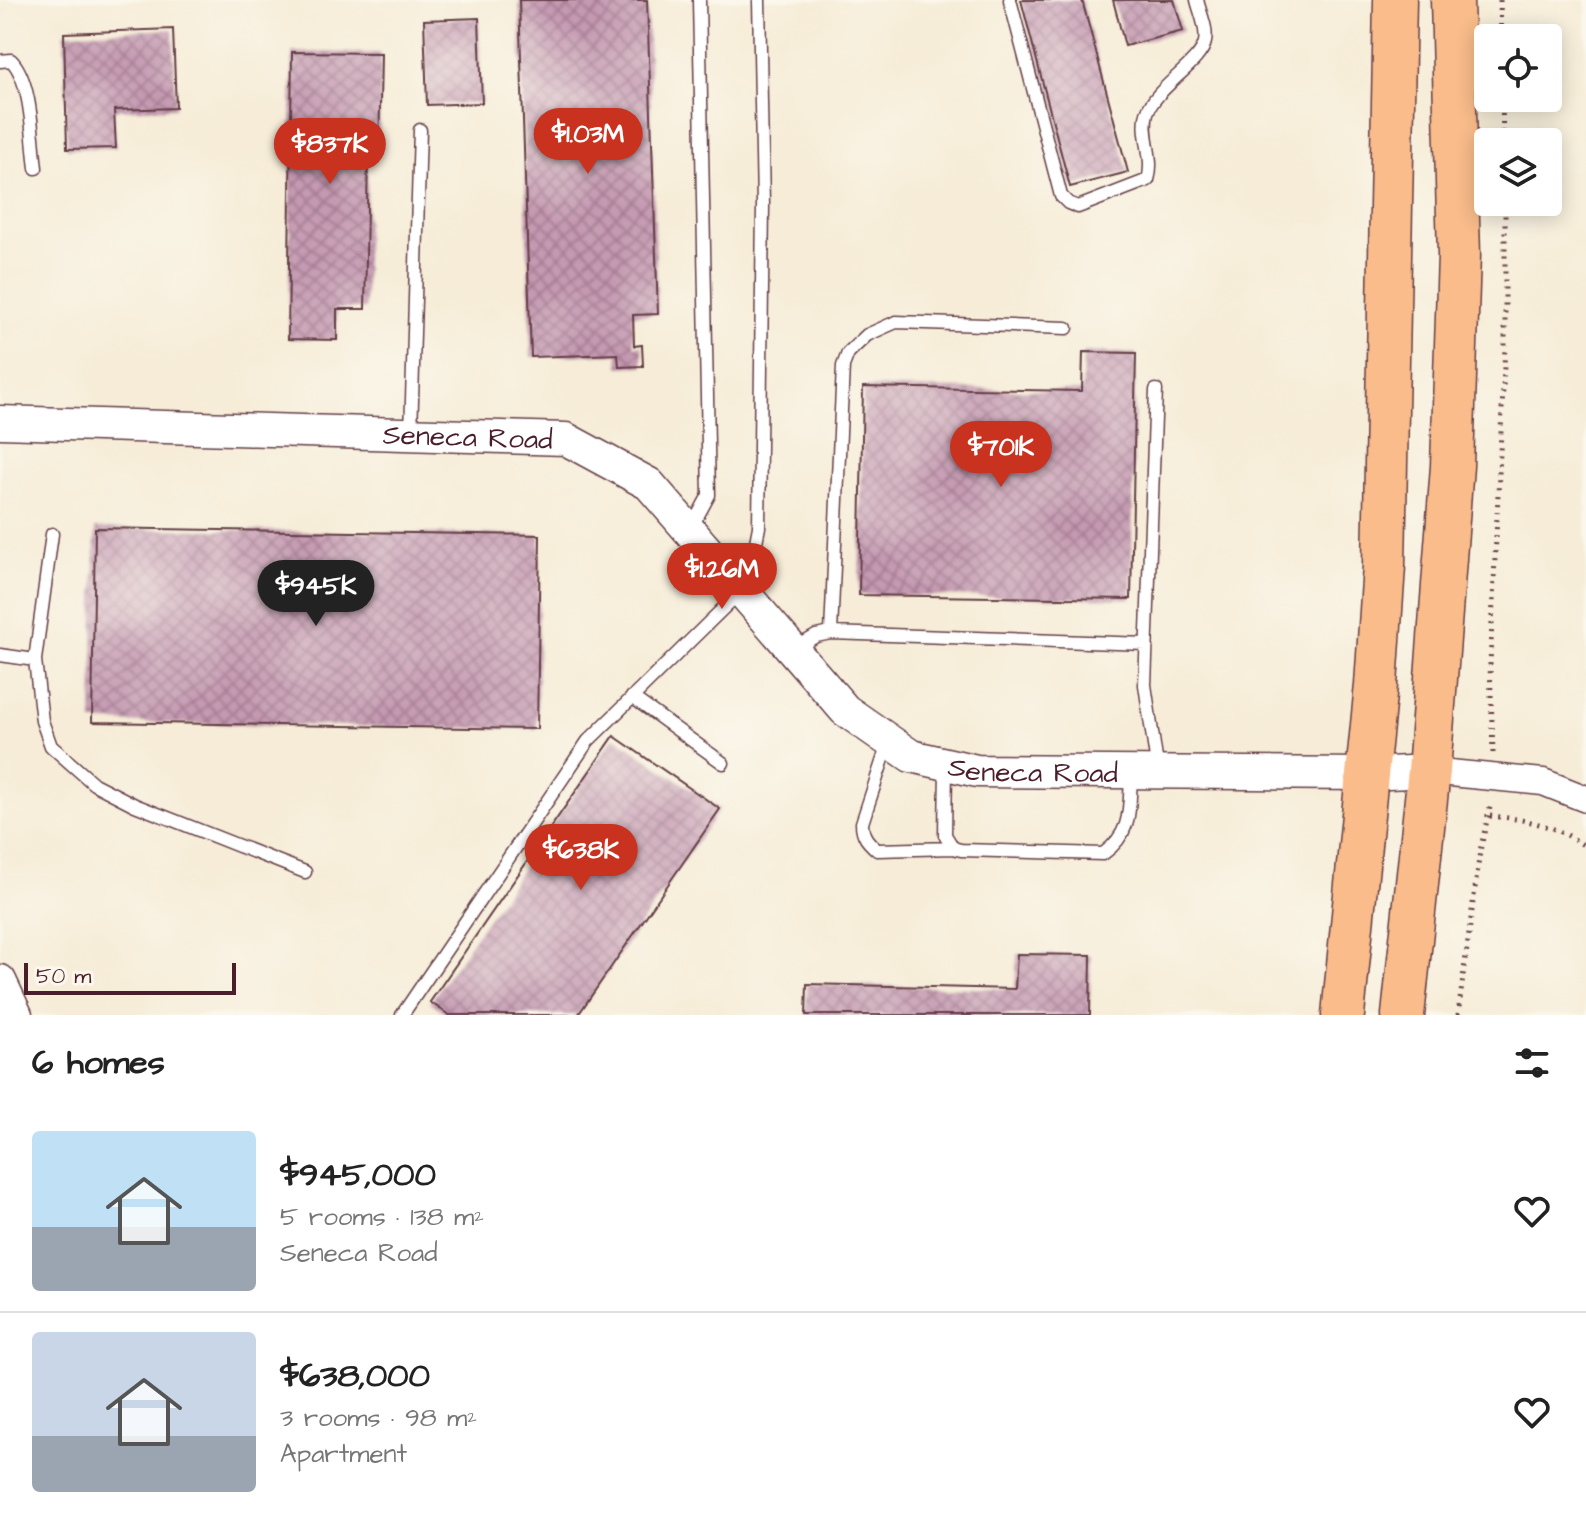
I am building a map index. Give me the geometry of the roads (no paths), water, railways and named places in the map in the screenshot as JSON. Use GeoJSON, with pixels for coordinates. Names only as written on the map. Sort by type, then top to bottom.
{"type":"FeatureCollection","features":[{"type":"Feature","properties":{"kind":"highway"},"geometry":{"type":"LineString","coordinates":[[1343,1015],[1368,774],[1384,566],[1395,0]]}},
{"type":"Feature","properties":{"kind":"highway"},"geometry":{"type":"LineString","coordinates":[[1403,1015],[1429,771],[1452,466],[1459,270],[1452,0]]}},
{"type":"Feature","properties":{"kind":"street","name":"Seneca Road"},"geometry":{"type":"LineString","coordinates":[[0,422],[566,439],[649,484],[845,710],[911,756],[977,771],[1368,774],[1429,771]]}},
{"type":"Feature","properties":{"kind":"street"},"geometry":{"type":"LineString","coordinates":[[1429,771],[1543,782],[1586,799]]}},
{"type":"Feature","properties":{"kind":"street"},"geometry":{"type":"LineString","coordinates":[[0,981],[16,1015]]}},
{"type":"Feature","properties":{"kind":"lane"},"geometry":{"type":"LineString","coordinates":[[689,531],[709,495],[699,0]]}},
{"type":"Feature","properties":{"kind":"lane"},"geometry":{"type":"LineString","coordinates":[[402,1015],[588,741],[741,591],[751,567],[759,527],[763,205],[759,0]]}},
{"type":"Feature","properties":{"kind":"lane"},"geometry":{"type":"LineString","coordinates":[[1010,0],[1061,196],[1078,207],[1148,180],[1152,169],[1146,118],[1152,102],[1205,46],[1206,33],[1197,0]]}},
{"type":"Feature","properties":{"kind":"lane"},"geometry":{"type":"LineString","coordinates":[[0,61],[11,60],[18,67],[25,85],[36,168]]}},
{"type":"Feature","properties":{"kind":"lane"},"geometry":{"type":"LineString","coordinates":[[411,434],[420,130]]}},
{"type":"Feature","properties":{"kind":"lane"},"geometry":{"type":"LineString","coordinates":[[831,633],[843,366],[848,353],[867,335],[896,322],[1067,328]]}},
{"type":"Feature","properties":{"kind":"lane"},"geometry":{"type":"LineString","coordinates":[[889,741],[862,823],[862,832],[867,841],[877,850],[953,848],[1103,854],[1118,842],[1144,772],[1156,390]]}},
{"type":"Feature","properties":{"kind":"lane"},"geometry":{"type":"LineString","coordinates":[[52,534],[35,660],[42,721],[51,746],[94,784],[135,805],[305,872]]}},
{"type":"Feature","properties":{"kind":"lane"},"geometry":{"type":"LineString","coordinates":[[792,650],[816,636],[831,633],[1146,644]]}},
{"type":"Feature","properties":{"kind":"lane"},"geometry":{"type":"LineString","coordinates":[[0,655],[35,660]]}},
{"type":"Feature","properties":{"kind":"lane"},"geometry":{"type":"LineString","coordinates":[[632,697],[723,763]]}},
{"type":"Feature","properties":{"kind":"lane"},"geometry":{"type":"LineString","coordinates":[[946,764],[945,835],[953,848]]}}]}
